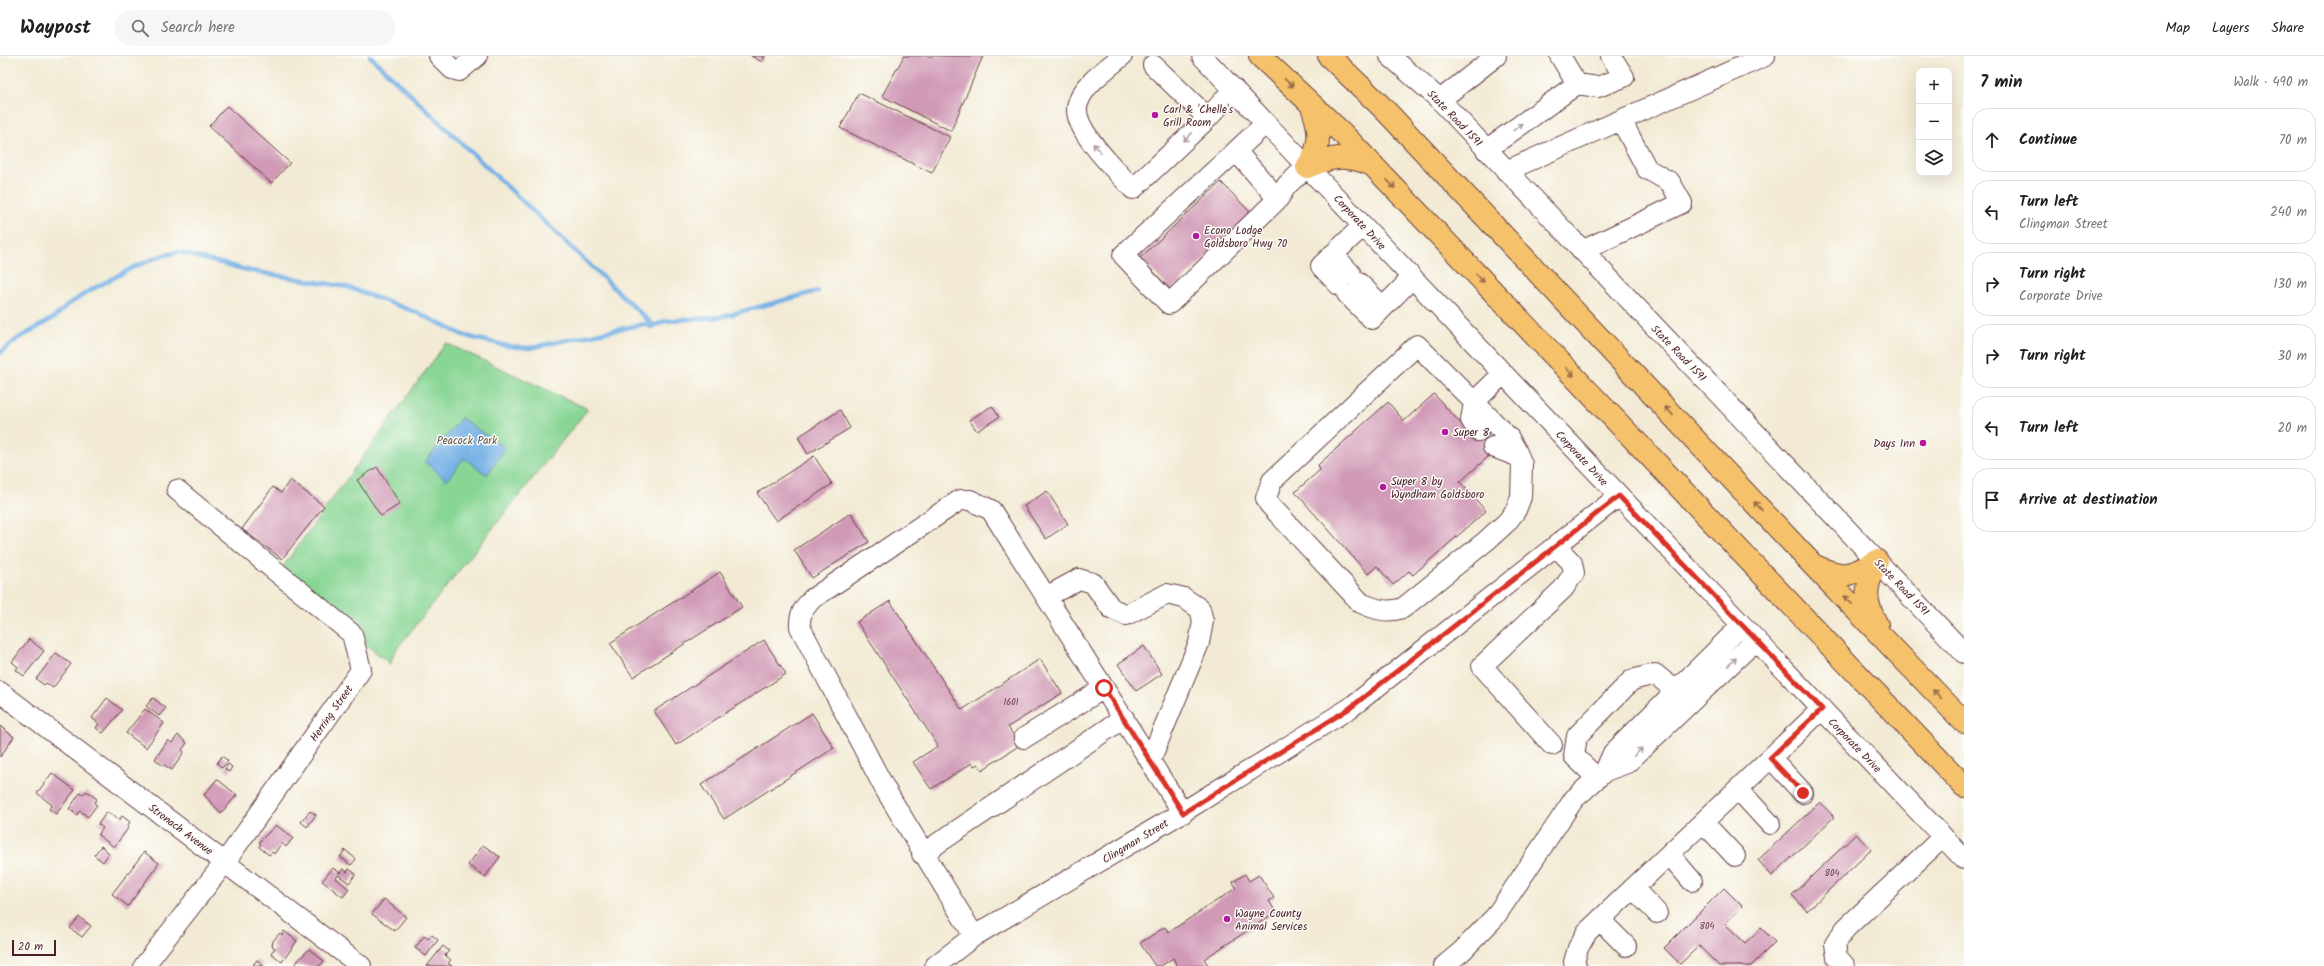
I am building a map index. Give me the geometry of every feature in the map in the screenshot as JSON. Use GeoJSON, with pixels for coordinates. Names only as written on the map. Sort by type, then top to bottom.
{"type":"FeatureCollection","features":[{"type":"Feature","properties":{"kind":"highway"},"geometry":{"type":"LineString","coordinates":[[1260,56],[1311,103],[1373,165],[1964,786]]}},
{"type":"Feature","properties":{"kind":"highway"},"geometry":{"type":"LineString","coordinates":[[1329,56],[1384,109],[1812,564],[1964,722]]}},
{"type":"Feature","properties":{"kind":"highway"},"geometry":{"type":"LineString","coordinates":[[1308,167],[1315,156],[1319,142],[1318,121],[1311,103]]}},
{"type":"Feature","properties":{"kind":"highway"},"geometry":{"type":"LineString","coordinates":[[1308,167],[1329,158],[1342,157],[1352,158],[1373,165]]}},
{"type":"Feature","properties":{"kind":"highway"},"geometry":{"type":"LineString","coordinates":[[1812,564],[1841,574],[1854,574],[1877,561]]}},
{"type":"Feature","properties":{"kind":"highway"},"geometry":{"type":"LineString","coordinates":[[1877,561],[1867,583],[1866,596],[1868,610],[1883,637]]}},
{"type":"Feature","properties":{"kind":"street"},"geometry":{"type":"LineString","coordinates":[[439,56],[452,69],[459,72],[477,56]]}},
{"type":"Feature","properties":{"kind":"street"},"geometry":{"type":"LineString","coordinates":[[1122,56],[1090,85],[1077,104],[1079,120],[1086,136],[1133,189],[1208,118],[1234,88]]}},
{"type":"Feature","properties":{"kind":"street","name":"Corporate Drive"},"geometry":{"type":"LineString","coordinates":[[1202,56],[1964,858]]}},
{"type":"Feature","properties":{"kind":"street","name":"State Road 1591"},"geometry":{"type":"LineString","coordinates":[[1390,56],[1440,100],[1964,653]]}},
{"type":"Feature","properties":{"kind":"street"},"geometry":{"type":"LineString","coordinates":[[1560,56],[1577,84]]}},
{"type":"Feature","properties":{"kind":"street"},"geometry":{"type":"LineString","coordinates":[[1486,150],[1577,84],[1598,87],[1624,77],[1611,56]]}},
{"type":"Feature","properties":{"kind":"street"},"geometry":{"type":"LineString","coordinates":[[1506,171],[1765,56]]}},
{"type":"Feature","properties":{"kind":"street"},"geometry":{"type":"LineString","coordinates":[[1152,59],[1208,118]]}},
{"type":"Feature","properties":{"kind":"street"},"geometry":{"type":"LineString","coordinates":[[1440,100],[1489,65]]}},
{"type":"Feature","properties":{"kind":"street"},"geometry":{"type":"LineString","coordinates":[[1582,251],[1682,203],[1670,182],[1647,169],[1621,120]]}},
{"type":"Feature","properties":{"kind":"street"},"geometry":{"type":"LineString","coordinates":[[1266,123],[1123,256],[1169,304],[1278,199],[1288,185],[1308,167]]}},
{"type":"Feature","properties":{"kind":"street"},"geometry":{"type":"LineString","coordinates":[[1236,151],[1278,199]]}},
{"type":"Feature","properties":{"kind":"street"},"geometry":{"type":"LineString","coordinates":[[1363,226],[1321,266],[1383,307],[1412,278]]}},
{"type":"Feature","properties":{"kind":"street"},"geometry":{"type":"LineString","coordinates":[[1417,344],[1474,402],[1509,438],[1519,457],[1523,479],[1521,496],[1516,510],[1507,522],[1486,541],[1403,608],[1392,612],[1378,610],[1361,603],[1269,504],[1266,498],[1272,481],[1417,344]]}},
{"type":"Feature","properties":{"kind":"street"},"geometry":{"type":"LineString","coordinates":[[1478,431],[1471,420],[1474,402],[1503,374]]}},
{"type":"Feature","properties":{"kind":"street"},"geometry":{"type":"LineString","coordinates":[[1493,446],[1519,457]]}},
{"type":"Feature","properties":{"kind":"street","name":"Herring Street"},"geometry":{"type":"LineString","coordinates":[[144,966],[225,862],[361,670],[352,634],[177,490]]}},
{"type":"Feature","properties":{"kind":"street","name":"Clingman Street"},"geometry":{"type":"LineString","coordinates":[[935,966],[974,936],[1183,813],[1350,708],[1619,496]]}},
{"type":"Feature","properties":{"kind":"street"},"geometry":{"type":"LineString","coordinates":[[974,936],[922,854],[885,789],[800,627],[799,618],[803,610],[812,599],[960,500],[975,502],[991,510],[1183,813]]}},
{"type":"Feature","properties":{"kind":"street"},"geometry":{"type":"LineString","coordinates":[[1552,745],[1482,666],[1567,584],[1574,573],[1572,562],[1556,546]]}},
{"type":"Feature","properties":{"kind":"street"},"geometry":{"type":"LineString","coordinates":[[1046,597],[1079,579],[1093,582],[1111,608],[1126,615],[1167,594],[1184,598],[1200,609],[1203,621],[1199,642],[1150,760]]}},
{"type":"Feature","properties":{"kind":"street"},"geometry":{"type":"LineString","coordinates":[[1682,698],[1742,625]]}},
{"type":"Feature","properties":{"kind":"street"},"geometry":{"type":"LineString","coordinates":[[1444,966],[1462,951],[1495,917],[1574,799],[1601,775],[1613,753],[1756,640]]}},
{"type":"Feature","properties":{"kind":"street"},"geometry":{"type":"LineString","coordinates":[[1601,775],[1574,756],[1577,736],[1632,680],[1654,674],[1682,698]]}},
{"type":"Feature","properties":{"kind":"street"},"geometry":{"type":"LineString","coordinates":[[1024,738],[1104,688]]}},
{"type":"Feature","properties":{"kind":"street","name":"Stronach Avenue"},"geometry":{"type":"LineString","coordinates":[[0,692],[361,966]]}},
{"type":"Feature","properties":{"kind":"street"},"geometry":{"type":"LineString","coordinates":[[1576,966],[1574,962],[1578,948],[1587,932],[1822,709]]}},
{"type":"Feature","properties":{"kind":"street"},"geometry":{"type":"LineString","coordinates":[[922,854],[1124,718]]}},
{"type":"Feature","properties":{"kind":"street"},"geometry":{"type":"LineString","coordinates":[[1770,758],[1803,793]]}},
{"type":"Feature","properties":{"kind":"street"},"geometry":{"type":"LineString","coordinates":[[1738,789],[1770,824]]}},
{"type":"Feature","properties":{"kind":"street"},"geometry":{"type":"LineString","coordinates":[[1703,822],[1736,856]]}},
{"type":"Feature","properties":{"kind":"street"},"geometry":{"type":"LineString","coordinates":[[1845,966],[1837,957],[1835,944],[1846,928],[1943,837]]}},
{"type":"Feature","properties":{"kind":"street"},"geometry":{"type":"LineString","coordinates":[[1669,854],[1692,881]]}},
{"type":"Feature","properties":{"kind":"street"},"geometry":{"type":"LineString","coordinates":[[1633,888],[1657,913]]}},
{"type":"Feature","properties":{"kind":"street"},"geometry":{"type":"LineString","coordinates":[[1600,920],[1626,946]]}},
{"type":"Feature","properties":{"kind":"green space","name":"Peacock Park"},"geometry":{"type":"Polygon","coordinates":[[[446,343],[588,409],[395,651],[390,664],[278,573],[446,343]]]}},
{"type":"Feature","properties":{"kind":"water"},"geometry":{"type":"Polygon","coordinates":[[[461,418],[505,448],[487,475],[464,458],[447,480],[425,462],[461,418]]]}},
{"type":"Feature","properties":{"kind":"building"},"geometry":{"type":"Polygon","coordinates":[[[751,56],[765,56],[762,62],[751,56]]]}},
{"type":"Feature","properties":{"kind":"building"},"geometry":{"type":"Polygon","coordinates":[[[904,56],[983,56],[951,131],[882,96],[904,56]]]}},
{"type":"Feature","properties":{"kind":"building"},"geometry":{"type":"Polygon","coordinates":[[[859,93],[950,137],[932,173],[840,128],[859,93]]]}},
{"type":"Feature","properties":{"kind":"building"},"geometry":{"type":"Polygon","coordinates":[[[227,106],[290,163],[271,183],[209,126],[227,106]]]}},
{"type":"Feature","properties":{"kind":"building","name":"Econo Lodge Goldsboro Hwy 70"},"geometry":{"type":"Polygon","coordinates":[[[1221,182],[1252,214],[1171,290],[1140,258],[1221,182]]]}},
{"type":"Feature","properties":{"kind":"building","name":"Super 8 by Wyndham Goldsboro"},"geometry":{"type":"Polygon","coordinates":[[[1434,394],[1472,436],[1482,427],[1497,444],[1490,455],[1460,482],[1486,511],[1413,575],[1409,571],[1393,585],[1377,566],[1368,574],[1295,492],[1320,470],[1318,465],[1388,402],[1404,421],[1434,394]]]}},
{"type":"Feature","properties":{"kind":"building"},"geometry":{"type":"Polygon","coordinates":[[[992,406],[999,417],[977,431],[969,420],[992,406]]]}},
{"type":"Feature","properties":{"kind":"building"},"geometry":{"type":"Polygon","coordinates":[[[840,410],[850,428],[808,454],[798,437],[840,410]]]}},
{"type":"Feature","properties":{"kind":"building"},"geometry":{"type":"Polygon","coordinates":[[[814,456],[832,484],[776,521],[757,493],[814,456]]]}},
{"type":"Feature","properties":{"kind":"building"},"geometry":{"type":"Polygon","coordinates":[[[377,467],[400,504],[381,516],[357,480],[377,467]]]}},
{"type":"Feature","properties":{"kind":"building"},"geometry":{"type":"Polygon","coordinates":[[[290,480],[324,506],[282,559],[242,529],[273,487],[281,493],[290,480]]]}},
{"type":"Feature","properties":{"kind":"building"},"geometry":{"type":"Polygon","coordinates":[[[1047,491],[1068,524],[1046,539],[1024,506],[1047,491]]]}},
{"type":"Feature","properties":{"kind":"building"},"geometry":{"type":"Polygon","coordinates":[[[851,513],[869,542],[812,578],[794,550],[851,513]]]}},
{"type":"Feature","properties":{"kind":"building"},"geometry":{"type":"Polygon","coordinates":[[[720,572],[742,607],[633,677],[610,643],[720,572]]]}},
{"type":"Feature","properties":{"kind":"building"},"geometry":{"type":"Polygon","coordinates":[[[890,601],[962,710],[1040,659],[1062,693],[1008,727],[1020,745],[982,770],[978,764],[974,766],[972,763],[931,789],[913,762],[938,746],[857,622],[890,601]]]}},
{"type":"Feature","properties":{"kind":"building"},"geometry":{"type":"Polygon","coordinates":[[[29,639],[44,651],[24,676],[16,670],[18,667],[12,662],[29,639]]]}},
{"type":"Feature","properties":{"kind":"building"},"geometry":{"type":"Polygon","coordinates":[[[764,640],[786,674],[676,745],[654,711],[764,640]]]}},
{"type":"Feature","properties":{"kind":"building"},"geometry":{"type":"Polygon","coordinates":[[[1144,646],[1162,674],[1136,691],[1118,664],[1144,646]]]}},
{"type":"Feature","properties":{"kind":"building"},"geometry":{"type":"Polygon","coordinates":[[[56,653],[71,664],[53,688],[46,683],[44,685],[36,679],[56,653]]]}},
{"type":"Feature","properties":{"kind":"building"},"geometry":{"type":"Polygon","coordinates":[[[107,698],[122,710],[103,733],[96,728],[99,724],[92,718],[107,698]]]}},
{"type":"Feature","properties":{"kind":"building"},"geometry":{"type":"Polygon","coordinates":[[[153,698],[166,708],[159,716],[146,706],[153,698]]]}},
{"type":"Feature","properties":{"kind":"building"},"geometry":{"type":"Polygon","coordinates":[[[145,709],[164,723],[146,748],[126,733],[145,709]]]}},
{"type":"Feature","properties":{"kind":"building"},"geometry":{"type":"Polygon","coordinates":[[[812,713],[834,748],[724,819],[701,785],[812,713]]]}},
{"type":"Feature","properties":{"kind":"building"},"geometry":{"type":"Polygon","coordinates":[[[0,726],[14,737],[0,757],[0,726]]]}},
{"type":"Feature","properties":{"kind":"building"},"geometry":{"type":"Polygon","coordinates":[[[178,735],[187,743],[182,750],[184,752],[172,770],[164,765],[163,766],[155,759],[168,740],[172,743],[178,735]]]}},
{"type":"Feature","properties":{"kind":"building"},"geometry":{"type":"Polygon","coordinates":[[[222,756],[228,761],[222,768],[217,763],[222,756]]]}},
{"type":"Feature","properties":{"kind":"building"},"geometry":{"type":"Polygon","coordinates":[[[228,764],[232,767],[229,772],[225,769],[228,764]]]}},
{"type":"Feature","properties":{"kind":"building"},"geometry":{"type":"Polygon","coordinates":[[[52,773],[75,790],[56,814],[49,809],[52,805],[37,793],[52,773]]]}},
{"type":"Feature","properties":{"kind":"building"},"geometry":{"type":"Polygon","coordinates":[[[217,779],[237,795],[221,813],[204,795],[217,779]]]}},
{"type":"Feature","properties":{"kind":"building"},"geometry":{"type":"Polygon","coordinates":[[[86,791],[97,799],[94,803],[97,805],[88,817],[80,811],[77,815],[69,809],[80,793],[83,795],[86,791]]]}},
{"type":"Feature","properties":{"kind":"building"},"geometry":{"type":"Polygon","coordinates":[[[1820,802],[1834,817],[1772,876],[1758,860],[1820,802]]]}},
{"type":"Feature","properties":{"kind":"building"},"geometry":{"type":"Polygon","coordinates":[[[310,811],[316,815],[307,827],[301,822],[310,811]]]}},
{"type":"Feature","properties":{"kind":"building"},"geometry":{"type":"Polygon","coordinates":[[[107,812],[119,820],[122,816],[130,822],[127,826],[129,827],[114,847],[98,835],[103,828],[98,824],[107,812]]]}},
{"type":"Feature","properties":{"kind":"building"},"geometry":{"type":"Polygon","coordinates":[[[276,825],[293,838],[286,847],[282,843],[274,854],[272,852],[269,855],[259,847],[261,844],[259,842],[276,825]]]}},
{"type":"Feature","properties":{"kind":"building"},"geometry":{"type":"Polygon","coordinates":[[[1856,834],[1871,850],[1807,911],[1792,895],[1856,834]]]}},
{"type":"Feature","properties":{"kind":"building"},"geometry":{"type":"Polygon","coordinates":[[[483,845],[500,857],[485,877],[468,865],[483,845]]]}},
{"type":"Feature","properties":{"kind":"building"},"geometry":{"type":"Polygon","coordinates":[[[101,846],[109,853],[103,862],[94,855],[101,846]]]}},
{"type":"Feature","properties":{"kind":"building"},"geometry":{"type":"Polygon","coordinates":[[[345,850],[356,859],[351,865],[340,857],[345,850]]]}},
{"type":"Feature","properties":{"kind":"building"},"geometry":{"type":"Polygon","coordinates":[[[144,852],[159,863],[128,906],[112,894],[144,852]]]}},
{"type":"Feature","properties":{"kind":"building"},"geometry":{"type":"Polygon","coordinates":[[[333,868],[340,873],[343,869],[347,872],[349,869],[356,874],[349,883],[338,875],[336,878],[349,889],[343,897],[322,881],[333,868]]]}},
{"type":"Feature","properties":{"kind":"building","name":"Wayne County Animal Services"},"geometry":{"type":"Polygon","coordinates":[[[1245,874],[1249,881],[1259,875],[1274,898],[1269,901],[1276,912],[1204,959],[1209,966],[1177,966],[1173,958],[1161,966],[1155,966],[1140,943],[1165,927],[1169,932],[1236,888],[1233,882],[1245,874]]]}},
{"type":"Feature","properties":{"kind":"building"},"geometry":{"type":"Polygon","coordinates":[[[1724,888],[1742,906],[1725,924],[1745,943],[1761,928],[1775,942],[1751,966],[1719,966],[1699,946],[1680,964],[1664,948],[1724,888]]]}},
{"type":"Feature","properties":{"kind":"building"},"geometry":{"type":"Polygon","coordinates":[[[384,899],[406,917],[395,931],[372,914],[384,899]]]}},
{"type":"Feature","properties":{"kind":"building"},"geometry":{"type":"Polygon","coordinates":[[[79,917],[91,926],[82,937],[70,928],[79,917]]]}},
{"type":"Feature","properties":{"kind":"building"},"geometry":{"type":"Polygon","coordinates":[[[284,931],[297,941],[282,962],[271,953],[275,948],[272,946],[273,941],[280,933],[282,935],[284,931]]]}},
{"type":"Feature","properties":{"kind":"building"},"geometry":{"type":"Polygon","coordinates":[[[432,935],[438,940],[426,956],[415,948],[424,936],[428,939],[432,935]]]}},
{"type":"Feature","properties":{"kind":"building"},"geometry":{"type":"Polygon","coordinates":[[[443,946],[449,951],[445,955],[451,960],[448,963],[452,966],[427,966],[443,946]]]}},
{"type":"Feature","properties":{"kind":"building"},"geometry":{"type":"Polygon","coordinates":[[[309,949],[324,961],[320,966],[293,966],[309,949]]]}},
{"type":"Feature","properties":{"kind":"building"},"geometry":{"type":"Polygon","coordinates":[[[257,960],[264,966],[253,965],[257,960]]]}},
{"type":"Feature","properties":{"kind":"waterway"},"geometry":{"type":"LineString","coordinates":[[370,56],[654,326]]}},
{"type":"Feature","properties":{"kind":"waterway"},"geometry":{"type":"LineString","coordinates":[[0,353],[16,340],[55,317],[68,305],[89,291],[136,266],[161,256],[178,252],[251,271],[347,287],[418,313],[465,336],[508,346],[529,348],[644,324],[651,327],[665,321],[721,317],[818,291]]}},
{"type":"Feature","properties":{"kind":"place","name":"Carl & 'Chelle's Grill Room"},"geometry":{"type":"Point","coordinates":[1155,115]}},
{"type":"Feature","properties":{"kind":"place","name":"Econo Lodge Goldsboro Hwy 70"},"geometry":{"type":"Point","coordinates":[1196,236]}},
{"type":"Feature","properties":{"kind":"place","name":"Super 8"},"geometry":{"type":"Point","coordinates":[1445,432]}},
{"type":"Feature","properties":{"kind":"place","name":"Days Inn"},"geometry":{"type":"Point","coordinates":[1923,443]}},
{"type":"Feature","properties":{"kind":"place","name":"Super 8 by Wyndham Goldsboro"},"geometry":{"type":"Point","coordinates":[1383,487]}},
{"type":"Feature","properties":{"kind":"place","name":"Wayne County Animal Services"},"geometry":{"type":"Point","coordinates":[1227,919]}},
{"type":"Feature","properties":{"kind":"route"},"geometry":{"type":"LineString","coordinates":[[1104,688],[1183,813],[1350,708],[1619,496],[1822,709],[1770,758],[1803,793]]}}]}
